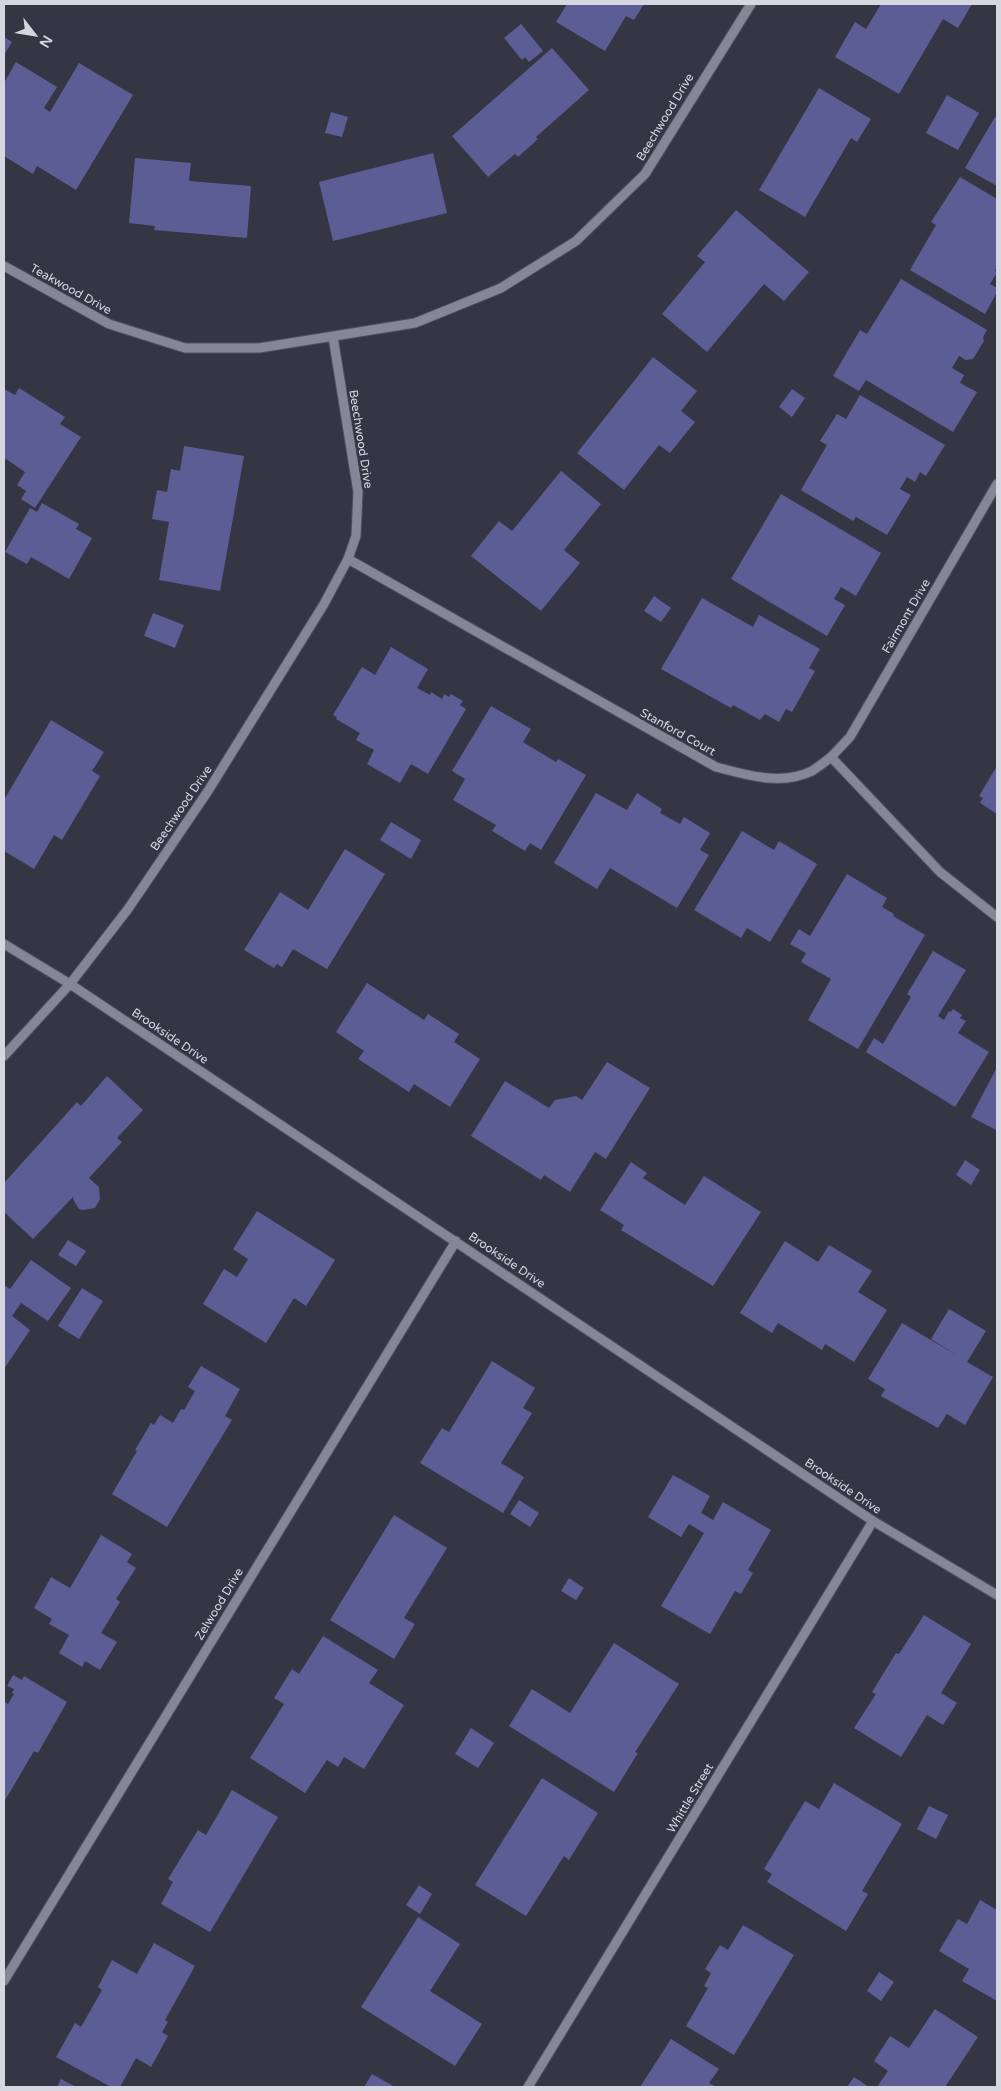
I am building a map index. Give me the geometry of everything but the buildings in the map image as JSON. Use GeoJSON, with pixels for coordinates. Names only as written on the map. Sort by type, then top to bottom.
{"type":"FeatureCollection","features":[{"type":"Feature","properties":{"kind":"street","name":"Beechwood Drive"},"geometry":{"type":"LineString","coordinates":[[4,1056],[70,984],[128,909],[208,791],[324,604],[348,558],[356,536],[358,492],[333,337],[415,323],[501,288],[576,242],[646,174],[751,4]]}},
{"type":"Feature","properties":{"kind":"street","name":"Teakwood Drive"},"geometry":{"type":"LineString","coordinates":[[4,266],[109,324],[185,348],[260,348],[333,337]]}},
{"type":"Feature","properties":{"kind":"street","name":"Fairmont Drive"},"geometry":{"type":"LineString","coordinates":[[831,757],[850,737],[997,484]]}},
{"type":"Feature","properties":{"kind":"street","name":"Stanford Court"},"geometry":{"type":"LineString","coordinates":[[348,558],[716,767],[762,778],[787,778],[811,771],[831,757]]}},
{"type":"Feature","properties":{"kind":"street"},"geometry":{"type":"LineString","coordinates":[[831,757],[940,872],[997,917]]}},
{"type":"Feature","properties":{"kind":"street","name":"Brookside Drive"},"geometry":{"type":"LineString","coordinates":[[4,944],[70,984],[873,1521],[997,1595]]}},
{"type":"Feature","properties":{"kind":"street","name":"Zelwood Drive"},"geometry":{"type":"LineString","coordinates":[[4,1981],[456,1241]]}},
{"type":"Feature","properties":{"kind":"street","name":"Whittle Street"},"geometry":{"type":"LineString","coordinates":[[528,2087],[873,1521]]}}]}
